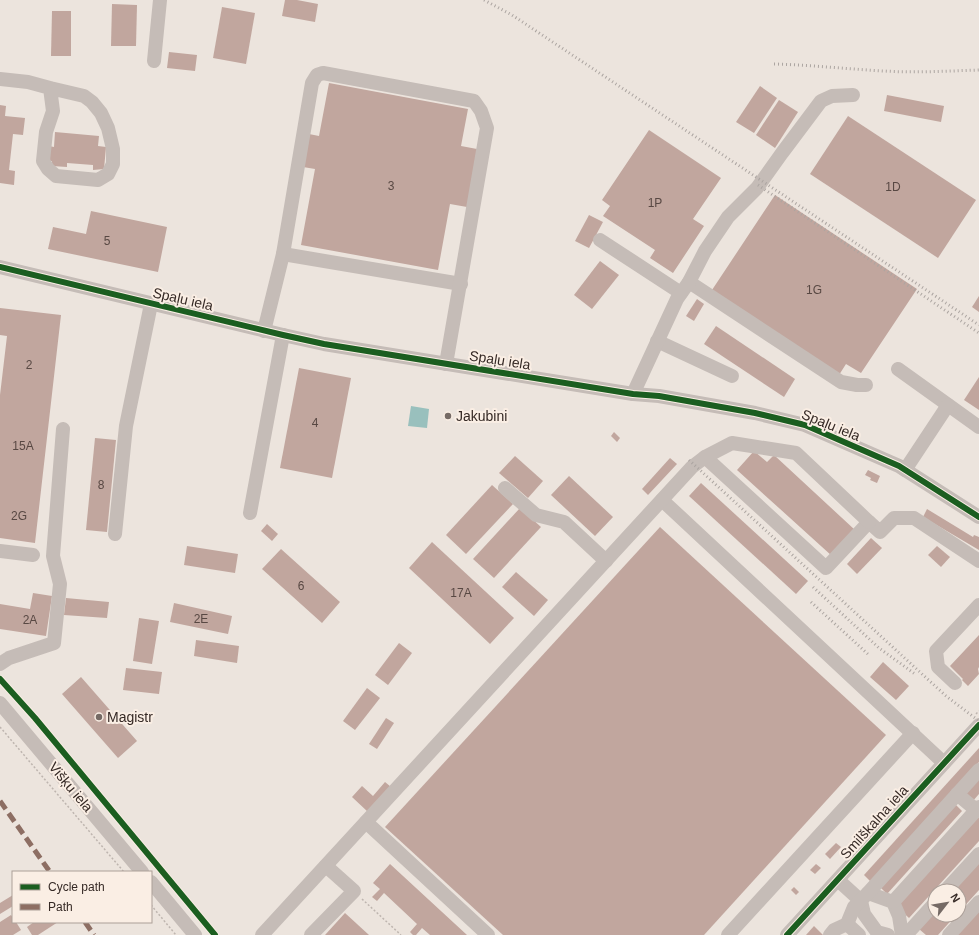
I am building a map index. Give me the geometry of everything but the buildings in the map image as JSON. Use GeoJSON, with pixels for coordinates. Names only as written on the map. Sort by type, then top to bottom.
{"type":"FeatureCollection","features":[{"type":"Feature","properties":{"kind":"street"},"geometry":{"type":"LineString","coordinates":[[154,61],[160,0]]}},
{"type":"Feature","properties":{"kind":"street"},"geometry":{"type":"LineString","coordinates":[[264,331],[283,254],[312,83],[316,75],[323,73],[474,101],[481,111],[487,128],[446,364]]}},
{"type":"Feature","properties":{"kind":"street"},"geometry":{"type":"LineString","coordinates":[[0,80],[28,82],[84,96],[92,102],[101,113],[108,128],[113,148],[113,164],[108,174],[98,180],[56,176],[48,169],[43,160],[46,132],[53,111],[50,88]]}},
{"type":"Feature","properties":{"kind":"street"},"geometry":{"type":"LineString","coordinates":[[633,394],[657,341],[685,288],[705,251],[728,217],[758,188],[820,101],[832,96],[853,95]]}},
{"type":"Feature","properties":{"kind":"street"},"geometry":{"type":"LineString","coordinates":[[600,240],[685,288],[841,382],[866,385]]}},
{"type":"Feature","properties":{"kind":"street"},"geometry":{"type":"LineString","coordinates":[[283,254],[461,284]]}},
{"type":"Feature","properties":{"kind":"street","name":"Spaļu iela"},"geometry":{"type":"LineString","coordinates":[[0,267],[264,331],[324,344],[633,394],[659,396],[755,413],[805,425],[905,470],[979,517]]}},
{"type":"Feature","properties":{"kind":"street"},"geometry":{"type":"LineString","coordinates":[[115,534],[126,426],[151,304]]}},
{"type":"Feature","properties":{"kind":"street"},"geometry":{"type":"LineString","coordinates":[[250,513],[282,335]]}},
{"type":"Feature","properties":{"kind":"street"},"geometry":{"type":"LineString","coordinates":[[657,341],[732,376]]}},
{"type":"Feature","properties":{"kind":"street"},"geometry":{"type":"LineString","coordinates":[[898,369],[979,427]]}},
{"type":"Feature","properties":{"kind":"street"},"geometry":{"type":"LineString","coordinates":[[905,470],[948,405]]}},
{"type":"Feature","properties":{"kind":"street"},"geometry":{"type":"LineString","coordinates":[[0,664],[9,658],[54,643],[60,584],[53,556],[63,429]]}},
{"type":"Feature","properties":{"kind":"street"},"geometry":{"type":"LineString","coordinates":[[262,935],[692,467],[705,457],[732,442],[796,453],[880,532],[894,518],[914,518],[979,561]]}},
{"type":"Feature","properties":{"kind":"street"},"geometry":{"type":"LineString","coordinates":[[705,457],[826,568],[869,522]]}},
{"type":"Feature","properties":{"kind":"street"},"geometry":{"type":"LineString","coordinates":[[505,488],[536,515],[564,522],[606,561]]}},
{"type":"Feature","properties":{"kind":"street"},"geometry":{"type":"LineString","coordinates":[[662,500],[944,763]]}},
{"type":"Feature","properties":{"kind":"street"},"geometry":{"type":"LineString","coordinates":[[0,551],[32,555]]}},
{"type":"Feature","properties":{"kind":"street"},"geometry":{"type":"LineString","coordinates":[[955,683],[938,667],[936,651],[979,605]]}},
{"type":"Feature","properties":{"kind":"street","name":"Višķu iela"},"geometry":{"type":"LineString","coordinates":[[0,702],[141,871]]}},
{"type":"Feature","properties":{"kind":"street","name":"Smilškalna iela"},"geometry":{"type":"LineString","coordinates":[[787,935],[979,725]]}},
{"type":"Feature","properties":{"kind":"street"},"geometry":{"type":"LineString","coordinates":[[728,935],[913,734]]}},
{"type":"Feature","properties":{"kind":"street"},"geometry":{"type":"LineString","coordinates":[[830,935],[834,930],[847,924],[854,907],[865,897],[979,770]]}},
{"type":"Feature","properties":{"kind":"street"},"geometry":{"type":"LineString","coordinates":[[893,902],[977,809],[957,794]]}},
{"type":"Feature","properties":{"kind":"street"},"geometry":{"type":"LineString","coordinates":[[366,822],[488,935]]}},
{"type":"Feature","properties":{"kind":"street"},"geometry":{"type":"LineString","coordinates":[[952,883],[979,854]]}},
{"type":"Feature","properties":{"kind":"street"},"geometry":{"type":"LineString","coordinates":[[311,935],[354,891],[326,866]]}},
{"type":"Feature","properties":{"kind":"street"},"geometry":{"type":"LineString","coordinates":[[838,880],[865,897],[893,902]]}},
{"type":"Feature","properties":{"kind":"street"},"geometry":{"type":"LineString","coordinates":[[152,883],[195,935]]}},
{"type":"Feature","properties":{"kind":"street"},"geometry":{"type":"LineString","coordinates":[[865,897],[864,914],[879,934]]}},
{"type":"Feature","properties":{"kind":"street"},"geometry":{"type":"LineString","coordinates":[[893,902],[899,916],[902,935]]}},
{"type":"Feature","properties":{"kind":"street"},"geometry":{"type":"LineString","coordinates":[[949,935],[979,902]]}},
{"type":"Feature","properties":{"kind":"street"},"geometry":{"type":"LineString","coordinates":[[906,935],[927,912]]}},
{"type":"Feature","properties":{"kind":"street"},"geometry":{"type":"LineString","coordinates":[[847,924],[859,935]]}},
{"type":"Feature","properties":{"kind":"path"},"geometry":{"type":"LineString","coordinates":[[0,727],[123,871]]}},
{"type":"Feature","properties":{"kind":"path"},"geometry":{"type":"LineString","coordinates":[[354,891],[401,935]]}},
{"type":"Feature","properties":{"kind":"path"},"geometry":{"type":"LineString","coordinates":[[152,906],[176,935]]}},
{"type":"Feature","properties":{"kind":"water"},"geometry":{"type":"Polygon","coordinates":[[[411,406],[429,409],[427,428],[408,426],[411,406]]]}},
{"type":"Feature","properties":{"kind":"railway"},"geometry":{"type":"LineString","coordinates":[[484,0],[512,15],[979,325]]}},
{"type":"Feature","properties":{"kind":"railway"},"geometry":{"type":"LineString","coordinates":[[774,64],[896,72],[979,70]]}},
{"type":"Feature","properties":{"kind":"railway"},"geometry":{"type":"LineString","coordinates":[[758,185],[979,333]]}},
{"type":"Feature","properties":{"kind":"railway"},"geometry":{"type":"LineString","coordinates":[[689,460],[946,696],[979,721]]}},
{"type":"Feature","properties":{"kind":"railway"},"geometry":{"type":"LineString","coordinates":[[813,587],[879,648],[915,674]]}},
{"type":"Feature","properties":{"kind":"railway"},"geometry":{"type":"LineString","coordinates":[[811,602],[870,656]]}},
{"type":"Feature","properties":{"kind":"marked path"},"geometry":{"type":"LineString","coordinates":[[0,801],[49,871]]}},
{"type":"Feature","properties":{"kind":"marked path"},"geometry":{"type":"LineString","coordinates":[[86,923],[94,935]]}},
{"type":"Feature","properties":{"kind":"cycle path"},"geometry":{"type":"LineString","coordinates":[[0,267],[324,344],[633,394],[659,396],[755,413],[805,425],[899,466],[979,517]]}},
{"type":"Feature","properties":{"kind":"cycle path"},"geometry":{"type":"LineString","coordinates":[[0,679],[35,718],[215,935]]}},
{"type":"Feature","properties":{"kind":"cycle path"},"geometry":{"type":"LineString","coordinates":[[787,935],[979,725]]}},
{"type":"Feature","properties":{"kind":"place","name":"Jakubini"},"geometry":{"type":"Point","coordinates":[448,416]}},
{"type":"Feature","properties":{"kind":"place","name":"Magistr"},"geometry":{"type":"Point","coordinates":[99,717]}}]}
